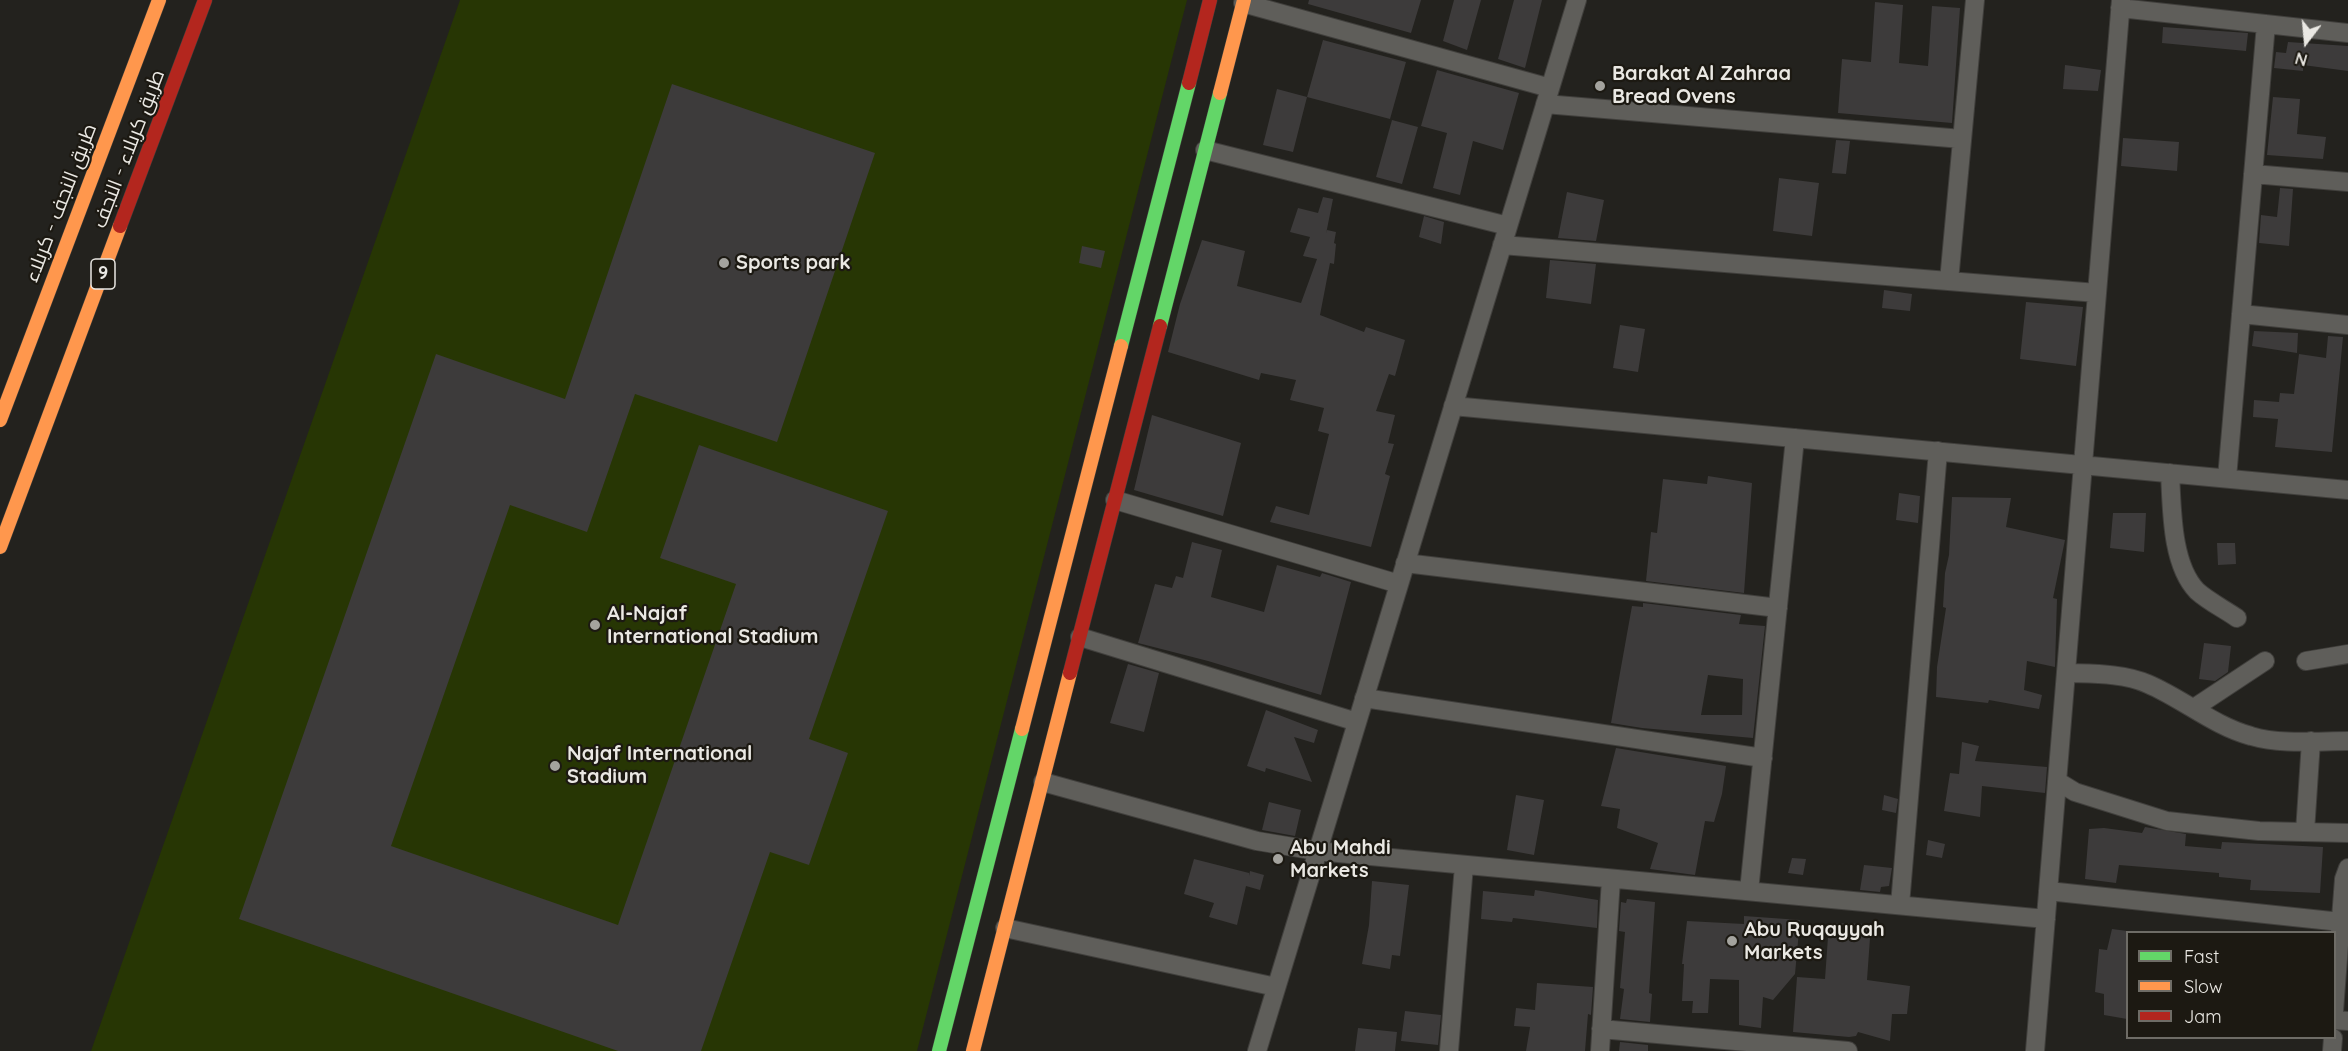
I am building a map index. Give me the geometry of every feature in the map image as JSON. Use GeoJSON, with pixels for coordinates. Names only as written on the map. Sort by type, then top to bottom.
{"type":"FeatureCollection","features":[{"type":"Feature","properties":{"kind":"main road","name":"طريق النجف - کربلاء"},"geometry":{"type":"LineString","coordinates":[[0,420],[159,0]]}},
{"type":"Feature","properties":{"kind":"main road","name":"طريق کربلاء - النجف"},"geometry":{"type":"LineString","coordinates":[[0,547],[205,0]]}},
{"type":"Feature","properties":{"kind":"main road"},"geometry":{"type":"LineString","coordinates":[[939,1051],[1210,0]]}},
{"type":"Feature","properties":{"kind":"main road"},"geometry":{"type":"LineString","coordinates":[[973,1051],[1243,2]]}},
{"type":"Feature","properties":{"kind":"street"},"geometry":{"type":"LineString","coordinates":[[1257,1051],[1577,0]]}},
{"type":"Feature","properties":{"kind":"street"},"geometry":{"type":"LineString","coordinates":[[1949,281],[1974,0]]}},
{"type":"Feature","properties":{"kind":"street"},"geometry":{"type":"LineString","coordinates":[[1243,2],[1548,96],[1962,139]]}},
{"type":"Feature","properties":{"kind":"street"},"geometry":{"type":"LineString","coordinates":[[2035,1051],[2120,4],[2348,33]]}},
{"type":"Feature","properties":{"kind":"street"},"geometry":{"type":"LineString","coordinates":[[2227,478],[2266,24]]}},
{"type":"Feature","properties":{"kind":"street"},"geometry":{"type":"LineString","coordinates":[[1205,150],[1508,226]]}},
{"type":"Feature","properties":{"kind":"street"},"geometry":{"type":"LineString","coordinates":[[2253,174],[2348,182]]}},
{"type":"Feature","properties":{"kind":"street"},"geometry":{"type":"LineString","coordinates":[[1502,245],[2097,292]]}},
{"type":"Feature","properties":{"kind":"street"},"geometry":{"type":"LineString","coordinates":[[2241,314],[2348,325]]}},
{"type":"Feature","properties":{"kind":"street"},"geometry":{"type":"LineString","coordinates":[[1453,406],[2348,490]]}},
{"type":"Feature","properties":{"kind":"street"},"geometry":{"type":"LineString","coordinates":[[1749,891],[1795,438]]}},
{"type":"Feature","properties":{"kind":"street"},"geometry":{"type":"LineString","coordinates":[[1900,905],[1938,452]]}},
{"type":"Feature","properties":{"kind":"street"},"geometry":{"type":"LineString","coordinates":[[2170,473],[2174,535],[2184,569],[2197,591],[2236,618]]}},
{"type":"Feature","properties":{"kind":"street"},"geometry":{"type":"LineString","coordinates":[[1115,500],[1399,584]]}},
{"type":"Feature","properties":{"kind":"street"},"geometry":{"type":"LineString","coordinates":[[1405,563],[1778,608]]}},
{"type":"Feature","properties":{"kind":"street"},"geometry":{"type":"LineString","coordinates":[[1080,637],[1357,722]]}},
{"type":"Feature","properties":{"kind":"street"},"geometry":{"type":"LineString","coordinates":[[2306,661],[2348,654]]}},
{"type":"Feature","properties":{"kind":"street"},"geometry":{"type":"LineString","coordinates":[[2194,708],[2265,661]]}},
{"type":"Feature","properties":{"kind":"street"},"geometry":{"type":"LineString","coordinates":[[2066,673],[2118,676],[2146,683],[2225,727],[2253,737],[2348,741]]}},
{"type":"Feature","properties":{"kind":"street"},"geometry":{"type":"LineString","coordinates":[[1364,698],[1763,758]]}},
{"type":"Feature","properties":{"kind":"street"},"geometry":{"type":"LineString","coordinates":[[2305,832],[2311,741]]}},
{"type":"Feature","properties":{"kind":"street"},"geometry":{"type":"LineString","coordinates":[[2057,781],[2075,792],[2167,821],[2259,831],[2348,833]]}},
{"type":"Feature","properties":{"kind":"street"},"geometry":{"type":"LineString","coordinates":[[1043,782],[1257,841],[1317,851],[2046,919]]}},
{"type":"Feature","properties":{"kind":"street"},"geometry":{"type":"LineString","coordinates":[[1449,1051],[1464,865]]}},
{"type":"Feature","properties":{"kind":"street"},"geometry":{"type":"LineString","coordinates":[[2336,986],[2347,875]]}},
{"type":"Feature","properties":{"kind":"street"},"geometry":{"type":"LineString","coordinates":[[1600,1051],[1611,879]]}},
{"type":"Feature","properties":{"kind":"street"},"geometry":{"type":"LineString","coordinates":[[2048,891],[2341,922]]}},
{"type":"Feature","properties":{"kind":"street"},"geometry":{"type":"LineString","coordinates":[[1005,928],[1276,987]]}},
{"type":"Feature","properties":{"kind":"street"},"geometry":{"type":"LineString","coordinates":[[1601,1029],[1744,1047],[1848,1051]]}},
{"type":"Feature","properties":{"kind":"green space"},"geometry":{"type":"Polygon","coordinates":[[[460,0],[1187,0],[917,1051],[91,1051],[460,0]]]}},
{"type":"Feature","properties":{"kind":"building"},"geometry":{"type":"Polygon","coordinates":[[[1309,0],[1421,0],[1411,33],[1308,4],[1309,0]]]}},
{"type":"Feature","properties":{"kind":"building"},"geometry":{"type":"Polygon","coordinates":[[[1454,0],[1481,0],[1467,50],[1443,41],[1454,0]]]}},
{"type":"Feature","properties":{"kind":"building"},"geometry":{"type":"Polygon","coordinates":[[[1514,0],[1542,0],[1525,68],[1498,59],[1514,0]]]}},
{"type":"Feature","properties":{"kind":"building"},"geometry":{"type":"Polygon","coordinates":[[[1875,2],[1903,5],[1899,63],[1928,66],[1932,6],[1960,8],[1952,123],[1838,113],[1842,59],[1871,62],[1875,2]]]}},
{"type":"Feature","properties":{"kind":"building"},"geometry":{"type":"Polygon","coordinates":[[[2163,27],[2248,33],[2246,51],[2162,43],[2163,27]]]}},
{"type":"Feature","properties":{"kind":"building"},"geometry":{"type":"Polygon","coordinates":[[[1323,40],[1406,62],[1390,119],[1307,97],[1323,40]]]}},
{"type":"Feature","properties":{"kind":"building"},"geometry":{"type":"Polygon","coordinates":[[[2288,42],[2348,46],[2348,71],[2303,65],[2303,71],[2274,68],[2276,52],[2286,53],[2288,42]]]}},
{"type":"Feature","properties":{"kind":"building"},"geometry":{"type":"Polygon","coordinates":[[[2065,65],[2101,70],[2098,91],[2063,89],[2065,65]]]}},
{"type":"Feature","properties":{"kind":"building"},"geometry":{"type":"Polygon","coordinates":[[[1437,70],[1519,93],[1503,150],[1473,141],[1460,195],[1433,188],[1447,133],[1421,126],[1437,70]]]}},
{"type":"Feature","properties":{"kind":"building","name":"Al-Najaf International Stadium"},"geometry":{"type":"Polygon","coordinates":[[[672,84],[875,153],[777,442],[635,394],[587,532],[510,505],[391,846],[618,925],[736,584],[660,558],[699,445],[888,511],[809,739],[848,753],[809,865],[770,852],[701,1051],[618,1051],[239,919],[436,354],[565,399],[672,84]]]}},
{"type":"Feature","properties":{"kind":"building"},"geometry":{"type":"Polygon","coordinates":[[[1277,89],[1307,97],[1293,152],[1263,145],[1277,89]]]}},
{"type":"Feature","properties":{"kind":"building"},"geometry":{"type":"Polygon","coordinates":[[[2273,97],[2300,99],[2297,134],[2326,137],[2323,159],[2267,155],[2273,97]]]}},
{"type":"Feature","properties":{"kind":"building"},"geometry":{"type":"Polygon","coordinates":[[[1392,120],[1418,127],[1402,184],[1376,177],[1392,120]]]}},
{"type":"Feature","properties":{"kind":"building"},"geometry":{"type":"Polygon","coordinates":[[[2123,138],[2179,142],[2177,171],[2121,166],[2123,138]]]}},
{"type":"Feature","properties":{"kind":"building"},"geometry":{"type":"Polygon","coordinates":[[[1836,140],[1850,141],[1846,174],[1832,173],[1836,140]]]}},
{"type":"Feature","properties":{"kind":"building"},"geometry":{"type":"Polygon","coordinates":[[[1779,178],[1819,183],[1812,236],[1773,231],[1779,178]]]}},
{"type":"Feature","properties":{"kind":"building"},"geometry":{"type":"Polygon","coordinates":[[[2280,188],[2293,189],[2289,246],[2259,243],[2261,215],[2277,217],[2280,188]]]}},
{"type":"Feature","properties":{"kind":"building"},"geometry":{"type":"Polygon","coordinates":[[[1567,192],[1604,200],[1596,241],[1558,238],[1567,192]]]}},
{"type":"Feature","properties":{"kind":"building"},"geometry":{"type":"Polygon","coordinates":[[[1323,197],[1333,199],[1326,234],[1327,230],[1336,232],[1334,243],[1336,244],[1334,264],[1330,263],[1320,315],[1364,332],[1366,327],[1405,340],[1395,376],[1389,374],[1376,411],[1395,415],[1388,443],[1394,444],[1385,474],[1390,476],[1371,547],[1270,522],[1276,506],[1309,515],[1329,434],[1318,431],[1324,408],[1290,400],[1296,380],[1261,373],[1259,380],[1168,352],[1180,304],[1202,240],[1245,251],[1237,286],[1301,303],[1317,259],[1303,256],[1310,237],[1290,232],[1298,208],[1318,213],[1323,197]]]}},
{"type":"Feature","properties":{"kind":"building"},"geometry":{"type":"Polygon","coordinates":[[[1424,216],[1444,222],[1441,244],[1419,237],[1424,216]]]}},
{"type":"Feature","properties":{"kind":"building"},"geometry":{"type":"Polygon","coordinates":[[[1082,246],[1105,251],[1101,268],[1079,263],[1082,246]]]}},
{"type":"Feature","properties":{"kind":"building"},"geometry":{"type":"Polygon","coordinates":[[[1550,260],[1596,264],[1591,304],[1546,298],[1550,260]]]}},
{"type":"Feature","properties":{"kind":"building"},"geometry":{"type":"Polygon","coordinates":[[[1884,290],[1912,294],[1910,311],[1882,308],[1884,290]]]}},
{"type":"Feature","properties":{"kind":"building"},"geometry":{"type":"Polygon","coordinates":[[[2026,302],[2083,307],[2076,366],[2020,359],[2026,302]]]}},
{"type":"Feature","properties":{"kind":"building"},"geometry":{"type":"Polygon","coordinates":[[[1620,325],[1645,329],[1638,372],[1613,368],[1620,325]]]}},
{"type":"Feature","properties":{"kind":"building"},"geometry":{"type":"Polygon","coordinates":[[[2254,331],[2298,333],[2297,353],[2252,346],[2254,331]]]}},
{"type":"Feature","properties":{"kind":"building"},"geometry":{"type":"Polygon","coordinates":[[[2328,336],[2343,337],[2332,452],[2275,447],[2278,419],[2253,417],[2254,400],[2279,402],[2280,393],[2294,394],[2299,354],[2326,358],[2328,336]]]}},
{"type":"Feature","properties":{"kind":"building"},"geometry":{"type":"Polygon","coordinates":[[[1152,415],[1241,443],[1223,516],[1134,490],[1152,415]]]}},
{"type":"Feature","properties":{"kind":"building"},"geometry":{"type":"Polygon","coordinates":[[[1708,476],[1752,483],[1744,593],[1646,581],[1651,532],[1657,533],[1663,479],[1707,484],[1708,476]]]}},
{"type":"Feature","properties":{"kind":"building"},"geometry":{"type":"Polygon","coordinates":[[[1899,493],[1920,496],[1918,523],[1896,520],[1899,493]]]}},
{"type":"Feature","properties":{"kind":"building"},"geometry":{"type":"Polygon","coordinates":[[[1952,497],[2011,498],[2006,527],[2065,540],[2053,598],[2057,599],[2055,667],[2027,661],[2024,690],[2042,695],[2039,709],[1989,700],[1988,703],[1936,697],[1937,667],[1946,608],[1943,607],[1952,497]]]}},
{"type":"Feature","properties":{"kind":"building"},"geometry":{"type":"Polygon","coordinates":[[[2113,513],[2146,513],[2144,552],[2110,548],[2113,513]]]}},
{"type":"Feature","properties":{"kind":"building"},"geometry":{"type":"Polygon","coordinates":[[[1192,542],[1222,550],[1211,597],[1264,612],[1277,565],[1320,577],[1322,573],[1351,582],[1321,695],[1208,661],[1138,643],[1155,584],[1172,588],[1176,576],[1183,578],[1192,542]]]}},
{"type":"Feature","properties":{"kind":"building"},"geometry":{"type":"Polygon","coordinates":[[[2217,543],[2235,543],[2236,564],[2218,565],[2217,543]]]}},
{"type":"Feature","properties":{"kind":"building"},"geometry":{"type":"Polygon","coordinates":[[[1643,603],[1741,615],[1739,624],[1765,626],[1753,738],[1611,723],[1632,606],[1643,607],[1643,603]],[[1708,675],[1701,715],[1742,715],[1743,679],[1708,675]]]}},
{"type":"Feature","properties":{"kind":"building"},"geometry":{"type":"Polygon","coordinates":[[[2204,643],[2231,646],[2228,672],[2215,681],[2199,679],[2204,643]]]}},
{"type":"Feature","properties":{"kind":"building"},"geometry":{"type":"Polygon","coordinates":[[[1128,664],[1159,673],[1144,732],[1110,723],[1128,664]]]}},
{"type":"Feature","properties":{"kind":"building"},"geometry":{"type":"Polygon","coordinates":[[[1266,710],[1318,730],[1314,743],[1294,737],[1312,782],[1266,768],[1265,772],[1247,766],[1266,710]]]}},
{"type":"Feature","properties":{"kind":"building"},"geometry":{"type":"Polygon","coordinates":[[[1962,742],[1979,746],[1975,761],[2047,767],[2045,793],[1982,786],[1980,817],[1944,811],[1950,773],[1959,774],[1962,742]]]}},
{"type":"Feature","properties":{"kind":"building"},"geometry":{"type":"Polygon","coordinates":[[[1616,748],[1726,766],[1722,794],[1714,822],[1705,821],[1695,875],[1650,869],[1658,843],[1617,828],[1620,809],[1601,806],[1616,748]]]}},
{"type":"Feature","properties":{"kind":"building"},"geometry":{"type":"Polygon","coordinates":[[[1516,795],[1544,800],[1534,855],[1507,850],[1516,795]]]}},
{"type":"Feature","properties":{"kind":"building"},"geometry":{"type":"Polygon","coordinates":[[[1884,795],[1898,799],[1896,813],[1882,810],[1884,795]]]}},
{"type":"Feature","properties":{"kind":"building"},"geometry":{"type":"Polygon","coordinates":[[[1269,802],[1301,810],[1295,836],[1262,830],[1269,802]]]}},
{"type":"Feature","properties":{"kind":"building"},"geometry":{"type":"Polygon","coordinates":[[[2145,827],[2186,834],[2185,846],[2221,849],[2222,842],[2323,847],[2320,893],[2250,890],[2251,880],[2219,877],[2219,873],[2119,865],[2116,883],[2085,879],[2089,829],[2104,828],[2142,833],[2145,827]]]}},
{"type":"Feature","properties":{"kind":"building"},"geometry":{"type":"Polygon","coordinates":[[[1928,840],[1945,844],[1942,858],[1926,855],[1928,840]]]}},
{"type":"Feature","properties":{"kind":"building"},"geometry":{"type":"Polygon","coordinates":[[[1792,858],[1806,859],[1803,875],[1788,873],[1792,858]]]}},
{"type":"Feature","properties":{"kind":"building"},"geometry":{"type":"Polygon","coordinates":[[[1194,859],[1249,873],[1249,876],[1250,871],[1264,875],[1260,890],[1246,886],[1237,925],[1209,917],[1214,903],[1184,894],[1194,859]]]}},
{"type":"Feature","properties":{"kind":"building"},"geometry":{"type":"Polygon","coordinates":[[[1864,865],[1892,868],[1889,886],[1881,887],[1880,892],[1860,890],[1864,865]]]}},
{"type":"Feature","properties":{"kind":"building"},"geometry":{"type":"Polygon","coordinates":[[[1372,881],[1409,885],[1400,956],[1392,955],[1390,969],[1362,964],[1369,925],[1372,881]]]}},
{"type":"Feature","properties":{"kind":"building"},"geometry":{"type":"Polygon","coordinates":[[[1535,890],[1598,900],[1597,928],[1513,918],[1512,922],[1481,919],[1483,891],[1534,896],[1535,890]]]}},
{"type":"Feature","properties":{"kind":"building"},"geometry":{"type":"Polygon","coordinates":[[[1627,899],[1655,902],[1649,993],[1652,994],[1650,1022],[1620,1019],[1624,989],[1620,988],[1625,932],[1619,931],[1621,902],[1626,903],[1627,899]]]}},
{"type":"Feature","properties":{"kind":"building"},"geometry":{"type":"Polygon","coordinates":[[[1744,916],[1800,920],[1795,974],[1773,1000],[1763,997],[1761,1028],[1739,1025],[1739,980],[1710,979],[1708,1013],[1692,1013],[1693,1001],[1682,1001],[1684,964],[1682,964],[1687,921],[1744,924],[1744,916]]]}},
{"type":"Feature","properties":{"kind":"building"},"geometry":{"type":"Polygon","coordinates":[[[1829,923],[1871,924],[1867,980],[1910,986],[1907,1014],[1892,1014],[1890,1041],[1858,1032],[1856,1036],[1849,1037],[1793,1032],[1797,977],[1825,979],[1829,923]]]}},
{"type":"Feature","properties":{"kind":"building"},"geometry":{"type":"Polygon","coordinates":[[[2112,929],[2127,931],[2126,1019],[2104,1015],[2104,994],[2095,992],[2099,949],[2107,950],[2112,929]]]}},
{"type":"Feature","properties":{"kind":"building"},"geometry":{"type":"Polygon","coordinates":[[[1537,983],[1593,987],[1585,1051],[1526,1051],[1530,1027],[1514,1026],[1516,1008],[1535,1010],[1537,983]]]}},
{"type":"Feature","properties":{"kind":"building"},"geometry":{"type":"Polygon","coordinates":[[[1405,1011],[1441,1015],[1438,1045],[1401,1041],[1405,1011]]]}},
{"type":"Feature","properties":{"kind":"building"},"geometry":{"type":"Polygon","coordinates":[[[1358,1028],[1397,1032],[1395,1051],[1355,1051],[1358,1028]]]}},
{"type":"Feature","properties":{"kind":"building"},"geometry":{"type":"Polygon","coordinates":[[[1620,1042],[1648,1045],[1648,1051],[1619,1051],[1620,1042]]]}},
{"type":"Feature","properties":{"kind":"traffic: fast"},"geometry":{"type":"LineString","coordinates":[[1121,346],[1189,83]]}},
{"type":"Feature","properties":{"kind":"traffic: fast"},"geometry":{"type":"LineString","coordinates":[[1160,326],[1220,93]]}},
{"type":"Feature","properties":{"kind":"traffic: fast"},"geometry":{"type":"LineString","coordinates":[[939,1051],[1022,729]]}},
{"type":"Feature","properties":{"kind":"traffic: slow"},"geometry":{"type":"LineString","coordinates":[[0,420],[159,0]]}},
{"type":"Feature","properties":{"kind":"traffic: slow"},"geometry":{"type":"LineString","coordinates":[[1220,93],[1244,0]]}},
{"type":"Feature","properties":{"kind":"traffic: slow"},"geometry":{"type":"LineString","coordinates":[[0,547],[120,226]]}},
{"type":"Feature","properties":{"kind":"traffic: slow"},"geometry":{"type":"LineString","coordinates":[[1022,729],[1121,346]]}},
{"type":"Feature","properties":{"kind":"traffic: slow"},"geometry":{"type":"LineString","coordinates":[[973,1051],[1070,673]]}},
{"type":"Feature","properties":{"kind":"traffic: jam"},"geometry":{"type":"LineString","coordinates":[[120,226],[205,0]]}},
{"type":"Feature","properties":{"kind":"traffic: jam"},"geometry":{"type":"LineString","coordinates":[[1189,83],[1210,0]]}},
{"type":"Feature","properties":{"kind":"traffic: jam"},"geometry":{"type":"LineString","coordinates":[[1070,673],[1160,326]]}},
{"type":"Feature","properties":{"kind":"place","name":"Barakat Al Zahraa Bread Ovens"},"geometry":{"type":"Point","coordinates":[1600,86]}},
{"type":"Feature","properties":{"kind":"place","name":"Sports park"},"geometry":{"type":"Point","coordinates":[724,263]}},
{"type":"Feature","properties":{"kind":"place","name":"Al-Najaf International Stadium"},"geometry":{"type":"Point","coordinates":[595,625]}},
{"type":"Feature","properties":{"kind":"place","name":"Najaf International Stadium"},"geometry":{"type":"Point","coordinates":[555,766]}},
{"type":"Feature","properties":{"kind":"place","name":"Abu Mahdi Markets"},"geometry":{"type":"Point","coordinates":[1278,859]}},
{"type":"Feature","properties":{"kind":"place","name":"Abu Ruqayyah Markets"},"geometry":{"type":"Point","coordinates":[1732,941]}}]}
